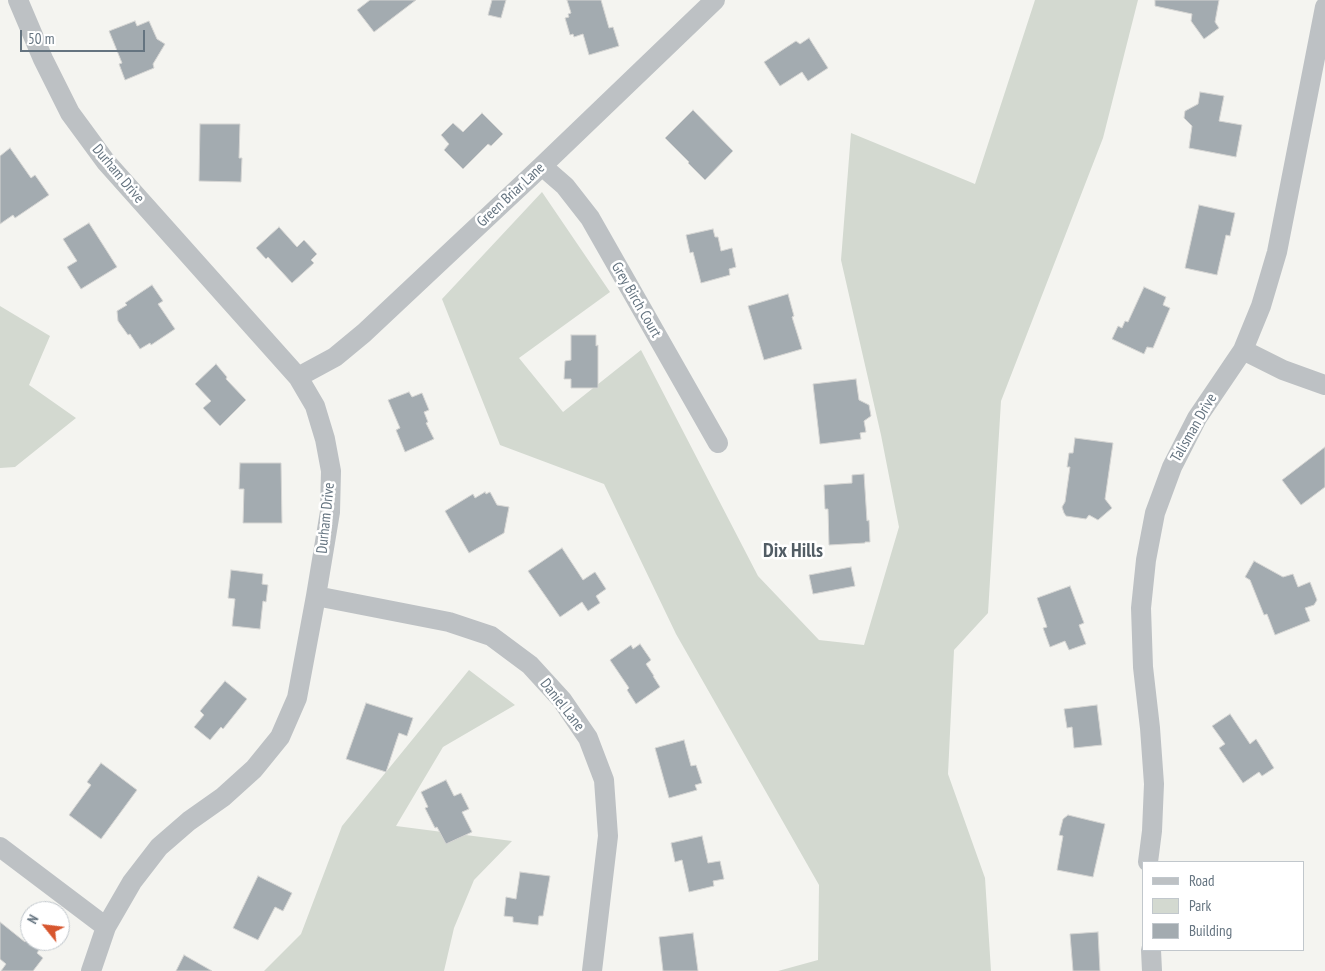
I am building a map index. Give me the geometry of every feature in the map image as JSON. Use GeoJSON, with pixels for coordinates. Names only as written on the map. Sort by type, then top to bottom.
{"type":"FeatureCollection","features":[{"type":"Feature","properties":{"kind":"street","name":"Durham Drive"},"geometry":{"type":"LineString","coordinates":[[18,0],[43,59],[70,113],[106,162],[298,377],[315,406],[330,471],[330,512],[297,698],[280,737],[254,769],[223,797],[189,821],[159,847],[132,882],[106,926],[91,971]]}},
{"type":"Feature","properties":{"kind":"street","name":"Green Briar Lane"},"geometry":{"type":"LineString","coordinates":[[298,377],[335,357],[364,332],[542,166],[712,1]]}},
{"type":"Feature","properties":{"kind":"street","name":"Talisman Drive"},"geometry":{"type":"LineString","coordinates":[[1148,861],[1152,831],[1154,784],[1143,667],[1141,608],[1146,560],[1155,513],[1172,467],[1197,418],[1243,350],[1260,306],[1277,252],[1325,7]]}},
{"type":"Feature","properties":{"kind":"street","name":"Grey Birch Court"},"geometry":{"type":"LineString","coordinates":[[542,166],[564,186],[590,218],[718,443]]}},
{"type":"Feature","properties":{"kind":"street"},"geometry":{"type":"LineString","coordinates":[[1243,350],[1283,370],[1325,385]]}},
{"type":"Feature","properties":{"kind":"street","name":"Daniel Lane"},"geometry":{"type":"LineString","coordinates":[[316,596],[449,622],[491,636],[530,665],[562,700],[588,738],[604,780],[608,836],[592,971]]}},
{"type":"Feature","properties":{"kind":"street"},"geometry":{"type":"LineString","coordinates":[[0,847],[106,926]]}},
{"type":"Feature","properties":{"kind":"street"},"geometry":{"type":"LineString","coordinates":[[1151,951],[1152,971]]}},
{"type":"Feature","properties":{"kind":"green space"},"geometry":{"type":"Polygon","coordinates":[[[1035,0],[1138,0],[1103,138],[1001,401],[988,613],[954,650],[948,774],[985,878],[991,971],[778,971],[818,960],[819,885],[676,634],[604,484],[500,445],[442,299],[542,192],[610,292],[519,358],[563,412],[641,350],[758,576],[819,640],[864,645],[899,527],[881,435],[841,260],[851,133],[975,184],[1035,0]]]}},
{"type":"Feature","properties":{"kind":"green space"},"geometry":{"type":"Polygon","coordinates":[[[0,306],[50,336],[29,385],[76,418],[15,467],[0,468],[0,306]]]}},
{"type":"Feature","properties":{"kind":"green space"},"geometry":{"type":"Polygon","coordinates":[[[469,670],[515,705],[443,747],[396,826],[512,841],[474,880],[454,928],[444,971],[264,971],[301,934],[342,826],[469,670]]]}},
{"type":"Feature","properties":{"kind":"building"},"geometry":{"type":"Polygon","coordinates":[[[370,0],[416,0],[374,32],[357,10],[370,0]]]}},
{"type":"Feature","properties":{"kind":"building"},"geometry":{"type":"Polygon","coordinates":[[[492,0],[506,0],[501,18],[488,15],[492,0]]]}},
{"type":"Feature","properties":{"kind":"building"},"geometry":{"type":"Polygon","coordinates":[[[567,0],[601,0],[609,28],[613,27],[619,46],[589,55],[583,34],[574,37],[573,34],[570,35],[565,18],[569,17],[568,14],[571,13],[567,0]]]}},
{"type":"Feature","properties":{"kind":"building"},"geometry":{"type":"Polygon","coordinates":[[[1155,0],[1219,0],[1215,22],[1219,28],[1204,39],[1191,21],[1192,14],[1155,6],[1155,0]]]}},
{"type":"Feature","properties":{"kind":"building"},"geometry":{"type":"Polygon","coordinates":[[[135,21],[137,26],[149,21],[157,39],[165,44],[153,64],[154,68],[125,80],[119,64],[122,63],[109,31],[135,21]]]}},
{"type":"Feature","properties":{"kind":"building"},"geometry":{"type":"Polygon","coordinates":[[[809,38],[828,68],[808,81],[802,72],[780,86],[764,62],[796,41],[800,44],[809,38]]]}},
{"type":"Feature","properties":{"kind":"building"},"geometry":{"type":"Polygon","coordinates":[[[1200,92],[1224,96],[1219,121],[1242,125],[1236,157],[1189,148],[1192,126],[1184,118],[1185,111],[1198,104],[1200,92]]]}},
{"type":"Feature","properties":{"kind":"building"},"geometry":{"type":"Polygon","coordinates":[[[693,110],[733,151],[705,180],[665,138],[693,110]]]}},
{"type":"Feature","properties":{"kind":"building"},"geometry":{"type":"Polygon","coordinates":[[[482,113],[503,134],[491,146],[488,144],[463,169],[444,150],[449,144],[441,135],[453,123],[463,132],[482,113]]]}},
{"type":"Feature","properties":{"kind":"building"},"geometry":{"type":"Polygon","coordinates":[[[200,124],[240,124],[239,158],[242,158],[241,182],[199,181],[200,124]]]}},
{"type":"Feature","properties":{"kind":"building"},"geometry":{"type":"Polygon","coordinates":[[[10,148],[31,178],[35,175],[49,195],[15,218],[13,215],[0,224],[0,156],[10,148]]]}},
{"type":"Feature","properties":{"kind":"building"},"geometry":{"type":"Polygon","coordinates":[[[1199,205],[1235,213],[1230,236],[1226,235],[1217,275],[1185,268],[1199,205]]]}},
{"type":"Feature","properties":{"kind":"building"},"geometry":{"type":"Polygon","coordinates":[[[89,223],[117,267],[81,289],[67,267],[77,261],[63,239],[89,223]]]}},
{"type":"Feature","properties":{"kind":"building"},"geometry":{"type":"Polygon","coordinates":[[[279,227],[297,247],[304,240],[317,254],[311,260],[314,263],[292,283],[268,257],[266,259],[256,248],[279,227]]]}},
{"type":"Feature","properties":{"kind":"building"},"geometry":{"type":"Polygon","coordinates":[[[713,229],[715,237],[718,237],[721,251],[732,248],[736,267],[729,269],[730,275],[701,283],[693,252],[690,253],[686,235],[713,229]]]}},
{"type":"Feature","properties":{"kind":"building"},"geometry":{"type":"Polygon","coordinates":[[[152,285],[163,301],[158,304],[175,329],[151,345],[150,343],[140,349],[118,321],[117,311],[127,305],[125,303],[152,285]]]}},
{"type":"Feature","properties":{"kind":"building"},"geometry":{"type":"Polygon","coordinates":[[[1144,287],[1166,297],[1163,305],[1170,308],[1153,348],[1147,347],[1144,354],[1112,339],[1118,326],[1122,328],[1125,321],[1128,322],[1144,287]]]}},
{"type":"Feature","properties":{"kind":"building"},"geometry":{"type":"Polygon","coordinates":[[[788,294],[794,316],[792,317],[802,349],[764,360],[748,306],[788,294]]]}},
{"type":"Feature","properties":{"kind":"building"},"geometry":{"type":"Polygon","coordinates":[[[571,335],[596,335],[596,346],[598,345],[598,388],[571,388],[571,379],[564,379],[565,361],[571,360],[571,335]]]}},
{"type":"Feature","properties":{"kind":"building"},"geometry":{"type":"Polygon","coordinates":[[[216,364],[227,377],[226,379],[246,400],[220,426],[203,408],[211,401],[195,384],[216,364]]]}},
{"type":"Feature","properties":{"kind":"building"},"geometry":{"type":"Polygon","coordinates":[[[856,379],[859,400],[869,405],[871,416],[864,421],[866,432],[860,433],[861,439],[820,444],[813,384],[856,379]]]}},
{"type":"Feature","properties":{"kind":"building"},"geometry":{"type":"Polygon","coordinates":[[[409,392],[412,397],[422,393],[429,410],[424,412],[428,422],[426,423],[434,439],[405,452],[396,430],[400,428],[388,400],[409,392]]]}},
{"type":"Feature","properties":{"kind":"building"},"geometry":{"type":"Polygon","coordinates":[[[1075,438],[1113,443],[1105,499],[1112,508],[1098,520],[1089,515],[1086,519],[1066,516],[1062,507],[1065,502],[1070,467],[1067,467],[1069,453],[1073,453],[1075,438]]]}},
{"type":"Feature","properties":{"kind":"building"},"geometry":{"type":"Polygon","coordinates":[[[1325,447],[1325,487],[1301,505],[1282,480],[1325,447]]]}},
{"type":"Feature","properties":{"kind":"building"},"geometry":{"type":"Polygon","coordinates":[[[240,463],[281,463],[282,523],[243,523],[244,489],[239,489],[240,463]]]}},
{"type":"Feature","properties":{"kind":"building"},"geometry":{"type":"Polygon","coordinates":[[[864,474],[870,542],[829,545],[828,509],[825,509],[824,485],[852,483],[852,475],[864,474]]]}},
{"type":"Feature","properties":{"kind":"building"},"geometry":{"type":"Polygon","coordinates":[[[485,492],[486,494],[490,492],[497,505],[509,507],[504,533],[469,553],[445,511],[473,494],[475,498],[485,492]]]}},
{"type":"Feature","properties":{"kind":"building"},"geometry":{"type":"Polygon","coordinates":[[[562,548],[583,580],[595,572],[606,589],[596,596],[600,603],[588,611],[582,602],[560,617],[528,571],[562,548]]]}},
{"type":"Feature","properties":{"kind":"building"},"geometry":{"type":"Polygon","coordinates":[[[1254,561],[1283,577],[1293,574],[1298,587],[1310,582],[1317,600],[1314,605],[1305,608],[1310,621],[1275,635],[1267,614],[1264,615],[1250,580],[1245,577],[1254,561]]]}},
{"type":"Feature","properties":{"kind":"building"},"geometry":{"type":"Polygon","coordinates":[[[851,567],[855,586],[813,594],[809,575],[851,567]]]}},
{"type":"Feature","properties":{"kind":"building"},"geometry":{"type":"Polygon","coordinates":[[[231,570],[263,574],[262,584],[268,585],[266,602],[263,601],[260,629],[232,626],[235,599],[228,598],[231,570]]]}},
{"type":"Feature","properties":{"kind":"building"},"geometry":{"type":"Polygon","coordinates":[[[1070,586],[1084,623],[1079,625],[1086,644],[1069,650],[1065,641],[1050,647],[1043,628],[1047,627],[1037,598],[1070,586]]]}},
{"type":"Feature","properties":{"kind":"building"},"geometry":{"type":"Polygon","coordinates":[[[640,644],[651,660],[646,664],[660,687],[636,704],[627,690],[629,688],[610,660],[631,645],[633,649],[640,644]]]}},
{"type":"Feature","properties":{"kind":"building"},"geometry":{"type":"Polygon","coordinates":[[[225,681],[247,699],[223,729],[221,727],[210,740],[194,727],[204,715],[200,711],[225,681]]]}},
{"type":"Feature","properties":{"kind":"building"},"geometry":{"type":"Polygon","coordinates":[[[366,703],[413,718],[407,736],[399,733],[386,772],[346,759],[366,703]]]}},
{"type":"Feature","properties":{"kind":"building"},"geometry":{"type":"Polygon","coordinates":[[[1097,705],[1102,745],[1074,748],[1072,727],[1067,728],[1064,709],[1097,705]]]}},
{"type":"Feature","properties":{"kind":"building"},"geometry":{"type":"Polygon","coordinates":[[[1230,714],[1250,744],[1256,739],[1274,768],[1262,776],[1259,772],[1243,783],[1219,748],[1225,744],[1212,726],[1230,714]]]}},
{"type":"Feature","properties":{"kind":"building"},"geometry":{"type":"Polygon","coordinates":[[[684,740],[691,766],[696,765],[702,783],[695,785],[697,790],[669,798],[655,748],[684,740]]]}},
{"type":"Feature","properties":{"kind":"building"},"geometry":{"type":"Polygon","coordinates":[[[101,763],[137,790],[101,839],[69,815],[91,785],[87,782],[101,763]]]}},
{"type":"Feature","properties":{"kind":"building"},"geometry":{"type":"Polygon","coordinates":[[[446,780],[454,796],[461,793],[469,809],[462,812],[472,832],[446,844],[425,808],[428,807],[421,792],[446,780]]]}},
{"type":"Feature","properties":{"kind":"building"},"geometry":{"type":"Polygon","coordinates":[[[1068,815],[1105,824],[1093,877],[1057,870],[1063,836],[1059,835],[1063,819],[1068,815]]]}},
{"type":"Feature","properties":{"kind":"building"},"geometry":{"type":"Polygon","coordinates":[[[702,836],[708,863],[720,861],[724,879],[713,881],[714,886],[689,892],[682,860],[675,862],[671,843],[702,836]]]}},
{"type":"Feature","properties":{"kind":"building"},"geometry":{"type":"Polygon","coordinates":[[[520,872],[550,876],[543,916],[539,916],[538,925],[513,922],[513,917],[504,916],[506,897],[516,899],[520,872]]]}},
{"type":"Feature","properties":{"kind":"building"},"geometry":{"type":"Polygon","coordinates":[[[258,876],[292,893],[283,911],[275,907],[258,940],[233,928],[258,876]]]}},
{"type":"Feature","properties":{"kind":"building"},"geometry":{"type":"Polygon","coordinates":[[[0,922],[20,938],[20,951],[38,951],[37,953],[43,958],[33,971],[1,971],[6,964],[0,959],[0,922]]]}},
{"type":"Feature","properties":{"kind":"building"},"geometry":{"type":"Polygon","coordinates":[[[1098,932],[1100,971],[1073,971],[1070,934],[1098,932]]]}},
{"type":"Feature","properties":{"kind":"building"},"geometry":{"type":"Polygon","coordinates":[[[693,933],[698,971],[663,971],[659,937],[693,933]]]}},
{"type":"Feature","properties":{"kind":"building"},"geometry":{"type":"Polygon","coordinates":[[[184,955],[212,971],[176,971],[184,955]]]}},
{"type":"Feature","properties":{"kind":"district","name":"Dix Hills"},"geometry":{"type":"Point","coordinates":[793,551]}}]}
